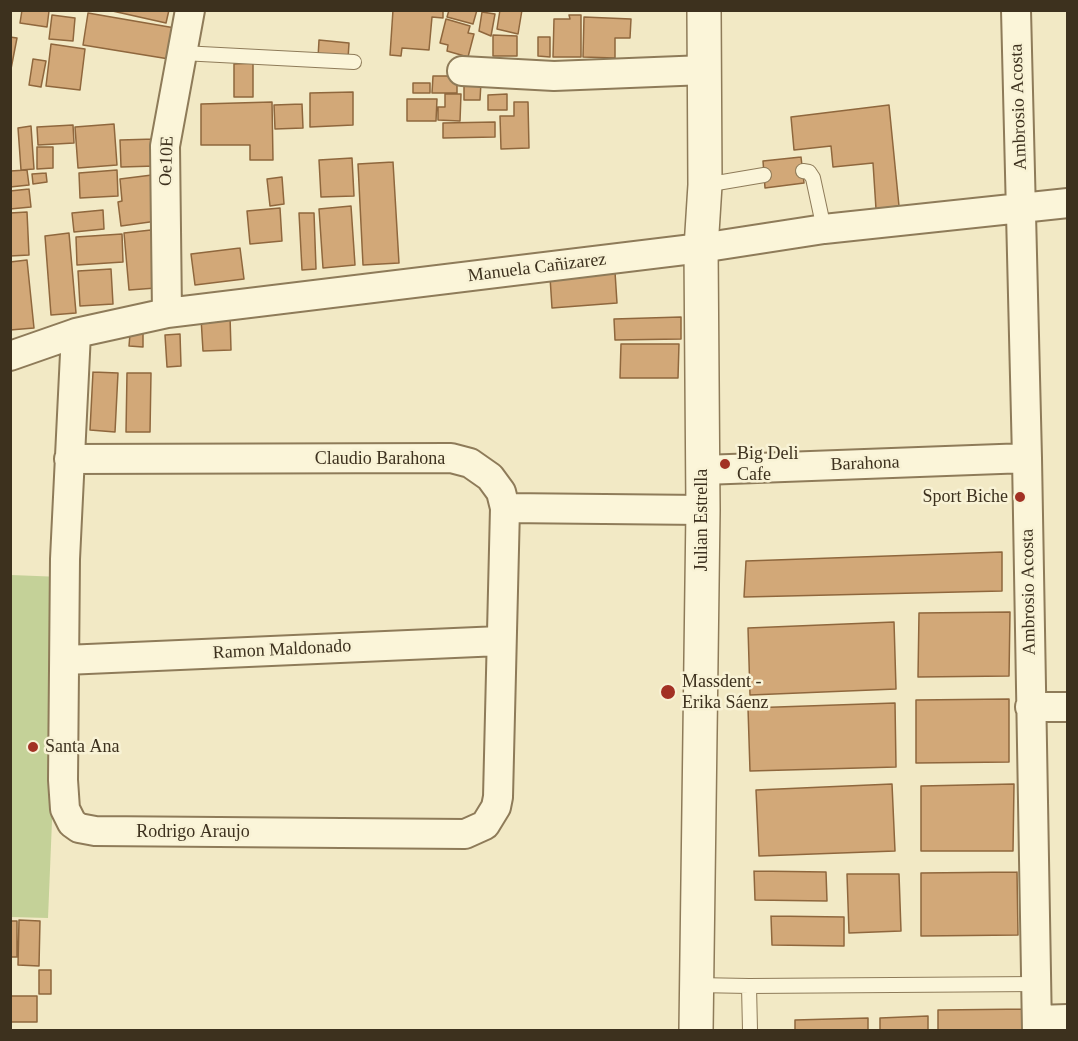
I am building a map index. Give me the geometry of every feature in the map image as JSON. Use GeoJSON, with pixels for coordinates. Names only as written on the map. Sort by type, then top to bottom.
{"type":"FeatureCollection","features":[{"type":"Feature","properties":{"kind":"street","name":"Oe10E"},"geometry":{"type":"LineString","coordinates":[[167,313],[165,146],[190,10]]}},
{"type":"Feature","properties":{"kind":"street","name":"Julian Estrella"},"geometry":{"type":"LineString","coordinates":[[696,1030],[703,510],[701,248],[705,185],[704,10]]}},
{"type":"Feature","properties":{"kind":"street","name":"Ambrosio Acosta"},"geometry":{"type":"LineString","coordinates":[[1016,10],[1022,207],[1037,1025]]}},
{"type":"Feature","properties":{"kind":"street"},"geometry":{"type":"LineString","coordinates":[[462,71],[554,76],[705,70]]}},
{"type":"Feature","properties":{"kind":"street","name":"Manuela Cañizarez"},"geometry":{"type":"LineString","coordinates":[[10,357],[75,333],[167,313],[701,248],[824,229],[1068,203]]}},
{"type":"Feature","properties":{"kind":"street","name":"Rodrigo Araujo"},"geometry":{"type":"LineString","coordinates":[[75,333],[64,660],[65,808],[72,823],[79,828],[95,831],[465,834],[484,825],[496,807],[505,508]]}},
{"type":"Feature","properties":{"kind":"street","name":"Claudio Barahona"},"geometry":{"type":"LineString","coordinates":[[69,459],[451,458],[470,463],[490,477],[501,492],[505,508]]}},
{"type":"Feature","properties":{"kind":"street","name":"Barahona"},"geometry":{"type":"LineString","coordinates":[[703,470],[1027,458]]}},
{"type":"Feature","properties":{"kind":"street"},"geometry":{"type":"LineString","coordinates":[[505,508],[703,510]]}},
{"type":"Feature","properties":{"kind":"street","name":"Ramon Maldonado"},"geometry":{"type":"LineString","coordinates":[[64,660],[500,641]]}},
{"type":"Feature","properties":{"kind":"street"},"geometry":{"type":"LineString","coordinates":[[1030,707],[1068,706]]}},
{"type":"Feature","properties":{"kind":"street"},"geometry":{"type":"LineString","coordinates":[[1037,1025],[1068,1019]]}},
{"type":"Feature","properties":{"kind":"lane"},"geometry":{"type":"LineString","coordinates":[[182,52],[354,63]]}},
{"type":"Feature","properties":{"kind":"lane"},"geometry":{"type":"LineString","coordinates":[[803,171],[809,172],[813,178],[824,229]]}},
{"type":"Feature","properties":{"kind":"lane"},"geometry":{"type":"LineString","coordinates":[[705,185],[764,175]]}},
{"type":"Feature","properties":{"kind":"lane"},"geometry":{"type":"LineString","coordinates":[[696,985],[1038,984]]}},
{"type":"Feature","properties":{"kind":"lane"},"geometry":{"type":"LineString","coordinates":[[749,986],[750,1030]]}},
{"type":"Feature","properties":{"kind":"green space","name":"Santa Ana"},"geometry":{"type":"Polygon","coordinates":[[[11,575],[62,577],[48,918],[11,917],[11,575]]]}},
{"type":"Feature","properties":{"kind":"building"},"geometry":{"type":"Polygon","coordinates":[[[22,10],[49,11],[47,27],[20,23],[22,10]]]}},
{"type":"Feature","properties":{"kind":"building"},"geometry":{"type":"Polygon","coordinates":[[[108,10],[169,10],[166,23],[108,10]]]}},
{"type":"Feature","properties":{"kind":"building"},"geometry":{"type":"Polygon","coordinates":[[[393,10],[443,10],[443,18],[432,17],[429,50],[402,48],[401,56],[390,55],[393,10]]]}},
{"type":"Feature","properties":{"kind":"building"},"geometry":{"type":"Polygon","coordinates":[[[449,10],[477,10],[473,24],[447,17],[449,10]]]}},
{"type":"Feature","properties":{"kind":"building"},"geometry":{"type":"Polygon","coordinates":[[[500,10],[522,10],[518,34],[497,29],[500,10]]]}},
{"type":"Feature","properties":{"kind":"building"},"geometry":{"type":"Polygon","coordinates":[[[482,12],[495,14],[491,36],[479,31],[482,12]]]}},
{"type":"Feature","properties":{"kind":"building"},"geometry":{"type":"Polygon","coordinates":[[[88,13],[175,28],[169,59],[83,45],[88,13]]]}},
{"type":"Feature","properties":{"kind":"building"},"geometry":{"type":"Polygon","coordinates":[[[52,15],[75,18],[73,41],[49,39],[52,15]]]}},
{"type":"Feature","properties":{"kind":"building"},"geometry":{"type":"Polygon","coordinates":[[[569,15],[581,15],[581,57],[553,57],[554,19],[570,19],[569,15]]]}},
{"type":"Feature","properties":{"kind":"building"},"geometry":{"type":"Polygon","coordinates":[[[584,17],[631,19],[630,38],[615,38],[615,58],[583,57],[584,17]]]}},
{"type":"Feature","properties":{"kind":"building"},"geometry":{"type":"Polygon","coordinates":[[[446,19],[470,26],[468,33],[474,34],[468,57],[447,51],[448,45],[440,43],[446,19]]]}},
{"type":"Feature","properties":{"kind":"building"},"geometry":{"type":"Polygon","coordinates":[[[493,35],[517,36],[517,56],[493,56],[493,35]]]}},
{"type":"Feature","properties":{"kind":"building"},"geometry":{"type":"Polygon","coordinates":[[[10,37],[17,38],[10,74],[10,37]]]}},
{"type":"Feature","properties":{"kind":"building"},"geometry":{"type":"Polygon","coordinates":[[[538,37],[550,37],[550,57],[538,56],[538,37]]]}},
{"type":"Feature","properties":{"kind":"building"},"geometry":{"type":"Polygon","coordinates":[[[319,40],[349,43],[348,59],[318,58],[319,40]]]}},
{"type":"Feature","properties":{"kind":"building"},"geometry":{"type":"Polygon","coordinates":[[[51,44],[85,49],[80,90],[46,86],[51,44]]]}},
{"type":"Feature","properties":{"kind":"building"},"geometry":{"type":"Polygon","coordinates":[[[33,59],[46,61],[41,87],[29,85],[33,59]]]}},
{"type":"Feature","properties":{"kind":"building"},"geometry":{"type":"Polygon","coordinates":[[[253,63],[253,97],[234,97],[234,64],[253,63]]]}},
{"type":"Feature","properties":{"kind":"building"},"geometry":{"type":"Polygon","coordinates":[[[433,76],[457,76],[457,93],[432,93],[433,76]]]}},
{"type":"Feature","properties":{"kind":"building"},"geometry":{"type":"Polygon","coordinates":[[[464,82],[481,82],[480,100],[464,100],[464,82]]]}},
{"type":"Feature","properties":{"kind":"building"},"geometry":{"type":"Polygon","coordinates":[[[413,83],[430,83],[430,93],[413,93],[413,83]]]}},
{"type":"Feature","properties":{"kind":"building"},"geometry":{"type":"Polygon","coordinates":[[[353,92],[353,125],[310,127],[310,93],[353,92]]]}},
{"type":"Feature","properties":{"kind":"building"},"geometry":{"type":"Polygon","coordinates":[[[445,94],[461,94],[460,121],[438,120],[438,107],[445,107],[445,94]]]}},
{"type":"Feature","properties":{"kind":"building"},"geometry":{"type":"Polygon","coordinates":[[[507,94],[507,110],[488,110],[488,95],[507,94]]]}},
{"type":"Feature","properties":{"kind":"building"},"geometry":{"type":"Polygon","coordinates":[[[407,99],[437,99],[436,121],[407,121],[407,99]]]}},
{"type":"Feature","properties":{"kind":"building"},"geometry":{"type":"Polygon","coordinates":[[[272,102],[273,160],[250,160],[250,145],[201,145],[201,104],[272,102]]]}},
{"type":"Feature","properties":{"kind":"building"},"geometry":{"type":"Polygon","coordinates":[[[514,102],[528,102],[529,148],[501,149],[500,116],[514,116],[514,102]]]}},
{"type":"Feature","properties":{"kind":"building"},"geometry":{"type":"Polygon","coordinates":[[[302,104],[303,128],[275,129],[274,105],[302,104]]]}},
{"type":"Feature","properties":{"kind":"building"},"geometry":{"type":"Polygon","coordinates":[[[889,105],[899,206],[876,209],[873,163],[833,167],[831,146],[794,150],[791,117],[889,105]]]}},
{"type":"Feature","properties":{"kind":"building"},"geometry":{"type":"Polygon","coordinates":[[[495,122],[495,137],[443,138],[443,123],[495,122]]]}},
{"type":"Feature","properties":{"kind":"building"},"geometry":{"type":"Polygon","coordinates":[[[114,124],[117,165],[78,168],[75,127],[114,124]]]}},
{"type":"Feature","properties":{"kind":"building"},"geometry":{"type":"Polygon","coordinates":[[[73,125],[74,143],[38,145],[37,127],[73,125]]]}},
{"type":"Feature","properties":{"kind":"building"},"geometry":{"type":"Polygon","coordinates":[[[31,126],[34,169],[21,170],[18,128],[31,126]]]}},
{"type":"Feature","properties":{"kind":"building"},"geometry":{"type":"Polygon","coordinates":[[[155,139],[156,166],[121,167],[120,140],[155,139]]]}},
{"type":"Feature","properties":{"kind":"building"},"geometry":{"type":"Polygon","coordinates":[[[37,147],[53,147],[53,168],[37,169],[37,147]]]}},
{"type":"Feature","properties":{"kind":"building"},"geometry":{"type":"Polygon","coordinates":[[[801,157],[804,183],[765,188],[763,161],[801,157]]]}},
{"type":"Feature","properties":{"kind":"building"},"geometry":{"type":"Polygon","coordinates":[[[352,158],[354,196],[321,197],[319,160],[352,158]]]}},
{"type":"Feature","properties":{"kind":"building"},"geometry":{"type":"Polygon","coordinates":[[[393,162],[399,263],[363,265],[358,164],[393,162]]]}},
{"type":"Feature","properties":{"kind":"building"},"geometry":{"type":"Polygon","coordinates":[[[27,170],[29,185],[10,187],[10,171],[27,170]]]}},
{"type":"Feature","properties":{"kind":"building"},"geometry":{"type":"Polygon","coordinates":[[[117,170],[118,196],[80,198],[79,173],[117,170]]]}},
{"type":"Feature","properties":{"kind":"building"},"geometry":{"type":"Polygon","coordinates":[[[46,173],[47,182],[33,184],[32,174],[46,173]]]}},
{"type":"Feature","properties":{"kind":"building"},"geometry":{"type":"Polygon","coordinates":[[[152,175],[157,221],[121,226],[118,202],[122,201],[120,179],[152,175]]]}},
{"type":"Feature","properties":{"kind":"building"},"geometry":{"type":"Polygon","coordinates":[[[282,177],[284,204],[270,206],[267,179],[282,177]]]}},
{"type":"Feature","properties":{"kind":"building"},"geometry":{"type":"Polygon","coordinates":[[[29,189],[31,207],[10,209],[10,191],[29,189]]]}},
{"type":"Feature","properties":{"kind":"building"},"geometry":{"type":"Polygon","coordinates":[[[351,206],[355,265],[323,268],[319,209],[351,206]]]}},
{"type":"Feature","properties":{"kind":"building"},"geometry":{"type":"Polygon","coordinates":[[[280,208],[282,241],[250,244],[247,211],[280,208]]]}},
{"type":"Feature","properties":{"kind":"building"},"geometry":{"type":"Polygon","coordinates":[[[103,210],[104,229],[74,232],[72,213],[103,210]]]}},
{"type":"Feature","properties":{"kind":"building"},"geometry":{"type":"Polygon","coordinates":[[[27,212],[29,255],[10,256],[10,213],[27,212]]]}},
{"type":"Feature","properties":{"kind":"building"},"geometry":{"type":"Polygon","coordinates":[[[299,213],[314,213],[316,269],[302,270],[299,213]]]}},
{"type":"Feature","properties":{"kind":"building"},"geometry":{"type":"Polygon","coordinates":[[[151,230],[156,288],[129,290],[124,233],[151,230]]]}},
{"type":"Feature","properties":{"kind":"building"},"geometry":{"type":"Polygon","coordinates":[[[69,233],[76,313],[51,315],[45,236],[69,233]]]}},
{"type":"Feature","properties":{"kind":"building"},"geometry":{"type":"Polygon","coordinates":[[[122,234],[123,262],[77,265],[76,237],[122,234]]]}},
{"type":"Feature","properties":{"kind":"building"},"geometry":{"type":"Polygon","coordinates":[[[240,248],[244,279],[195,285],[191,254],[240,248]]]}},
{"type":"Feature","properties":{"kind":"building"},"geometry":{"type":"Polygon","coordinates":[[[27,260],[34,328],[10,330],[10,262],[27,260]]]}},
{"type":"Feature","properties":{"kind":"building"},"geometry":{"type":"Polygon","coordinates":[[[111,269],[113,304],[80,306],[78,271],[111,269]]]}},
{"type":"Feature","properties":{"kind":"building"},"geometry":{"type":"Polygon","coordinates":[[[615,272],[617,303],[552,308],[550,277],[615,272]]]}},
{"type":"Feature","properties":{"kind":"building"},"geometry":{"type":"Polygon","coordinates":[[[230,316],[231,350],[203,351],[201,318],[230,316]]]}},
{"type":"Feature","properties":{"kind":"building"},"geometry":{"type":"Polygon","coordinates":[[[681,317],[681,339],[615,340],[614,319],[681,317]]]}},
{"type":"Feature","properties":{"kind":"building"},"geometry":{"type":"Polygon","coordinates":[[[130,334],[143,334],[143,347],[129,346],[130,334]]]}},
{"type":"Feature","properties":{"kind":"building"},"geometry":{"type":"Polygon","coordinates":[[[180,334],[181,366],[167,367],[165,335],[180,334]]]}},
{"type":"Feature","properties":{"kind":"building"},"geometry":{"type":"Polygon","coordinates":[[[621,344],[679,344],[678,378],[620,378],[621,344]]]}},
{"type":"Feature","properties":{"kind":"building"},"geometry":{"type":"Polygon","coordinates":[[[93,372],[118,373],[115,432],[90,430],[93,372]]]}},
{"type":"Feature","properties":{"kind":"building"},"geometry":{"type":"Polygon","coordinates":[[[127,373],[151,373],[150,432],[126,432],[127,373]]]}},
{"type":"Feature","properties":{"kind":"building"},"geometry":{"type":"Polygon","coordinates":[[[1002,552],[1002,591],[744,597],[746,561],[1002,552]]]}},
{"type":"Feature","properties":{"kind":"building"},"geometry":{"type":"Polygon","coordinates":[[[1010,612],[1009,676],[918,677],[919,613],[1010,612]]]}},
{"type":"Feature","properties":{"kind":"building"},"geometry":{"type":"Polygon","coordinates":[[[894,622],[896,689],[750,695],[748,628],[894,622]]]}},
{"type":"Feature","properties":{"kind":"building"},"geometry":{"type":"Polygon","coordinates":[[[1009,699],[1009,762],[916,763],[916,700],[1009,699]]]}},
{"type":"Feature","properties":{"kind":"building"},"geometry":{"type":"Polygon","coordinates":[[[895,703],[896,767],[750,771],[748,708],[895,703]]]}},
{"type":"Feature","properties":{"kind":"building"},"geometry":{"type":"Polygon","coordinates":[[[892,784],[895,851],[759,856],[756,790],[892,784]]]}},
{"type":"Feature","properties":{"kind":"building"},"geometry":{"type":"Polygon","coordinates":[[[1014,784],[1013,851],[921,851],[921,786],[1014,784]]]}},
{"type":"Feature","properties":{"kind":"building"},"geometry":{"type":"Polygon","coordinates":[[[754,871],[826,872],[827,901],[755,900],[754,871]]]}},
{"type":"Feature","properties":{"kind":"building"},"geometry":{"type":"Polygon","coordinates":[[[1017,872],[1018,935],[921,936],[921,873],[1017,872]]]}},
{"type":"Feature","properties":{"kind":"building"},"geometry":{"type":"Polygon","coordinates":[[[847,874],[899,874],[901,931],[849,933],[847,874]]]}},
{"type":"Feature","properties":{"kind":"building"},"geometry":{"type":"Polygon","coordinates":[[[771,916],[844,917],[844,946],[772,945],[771,916]]]}},
{"type":"Feature","properties":{"kind":"building"},"geometry":{"type":"Polygon","coordinates":[[[19,920],[40,921],[39,966],[18,965],[19,920]]]}},
{"type":"Feature","properties":{"kind":"building"},"geometry":{"type":"Polygon","coordinates":[[[10,921],[17,921],[17,957],[10,957],[10,921]]]}},
{"type":"Feature","properties":{"kind":"building"},"geometry":{"type":"Polygon","coordinates":[[[39,970],[51,970],[51,994],[39,994],[39,970]]]}},
{"type":"Feature","properties":{"kind":"building"},"geometry":{"type":"Polygon","coordinates":[[[11,996],[37,996],[37,1022],[11,1022],[11,996]]]}},
{"type":"Feature","properties":{"kind":"building"},"geometry":{"type":"Polygon","coordinates":[[[1030,1009],[1031,1030],[938,1030],[938,1010],[1030,1009]]]}},
{"type":"Feature","properties":{"kind":"building"},"geometry":{"type":"Polygon","coordinates":[[[928,1016],[928,1030],[880,1030],[880,1018],[928,1016]]]}},
{"type":"Feature","properties":{"kind":"building"},"geometry":{"type":"Polygon","coordinates":[[[868,1018],[868,1030],[795,1030],[795,1020],[868,1018]]]}},
{"type":"Feature","properties":{"kind":"place","name":"Big Deli Cafe"},"geometry":{"type":"Point","coordinates":[725,464]}},
{"type":"Feature","properties":{"kind":"place","name":"Sport Biche"},"geometry":{"type":"Point","coordinates":[1020,497]}},
{"type":"Feature","properties":{"kind":"place","name":"Massdent - Erika Sáenz"},"geometry":{"type":"Point","coordinates":[668,692]}},
{"type":"Feature","properties":{"kind":"place","name":"Santa Ana"},"geometry":{"type":"Point","coordinates":[33,747]}}]}
